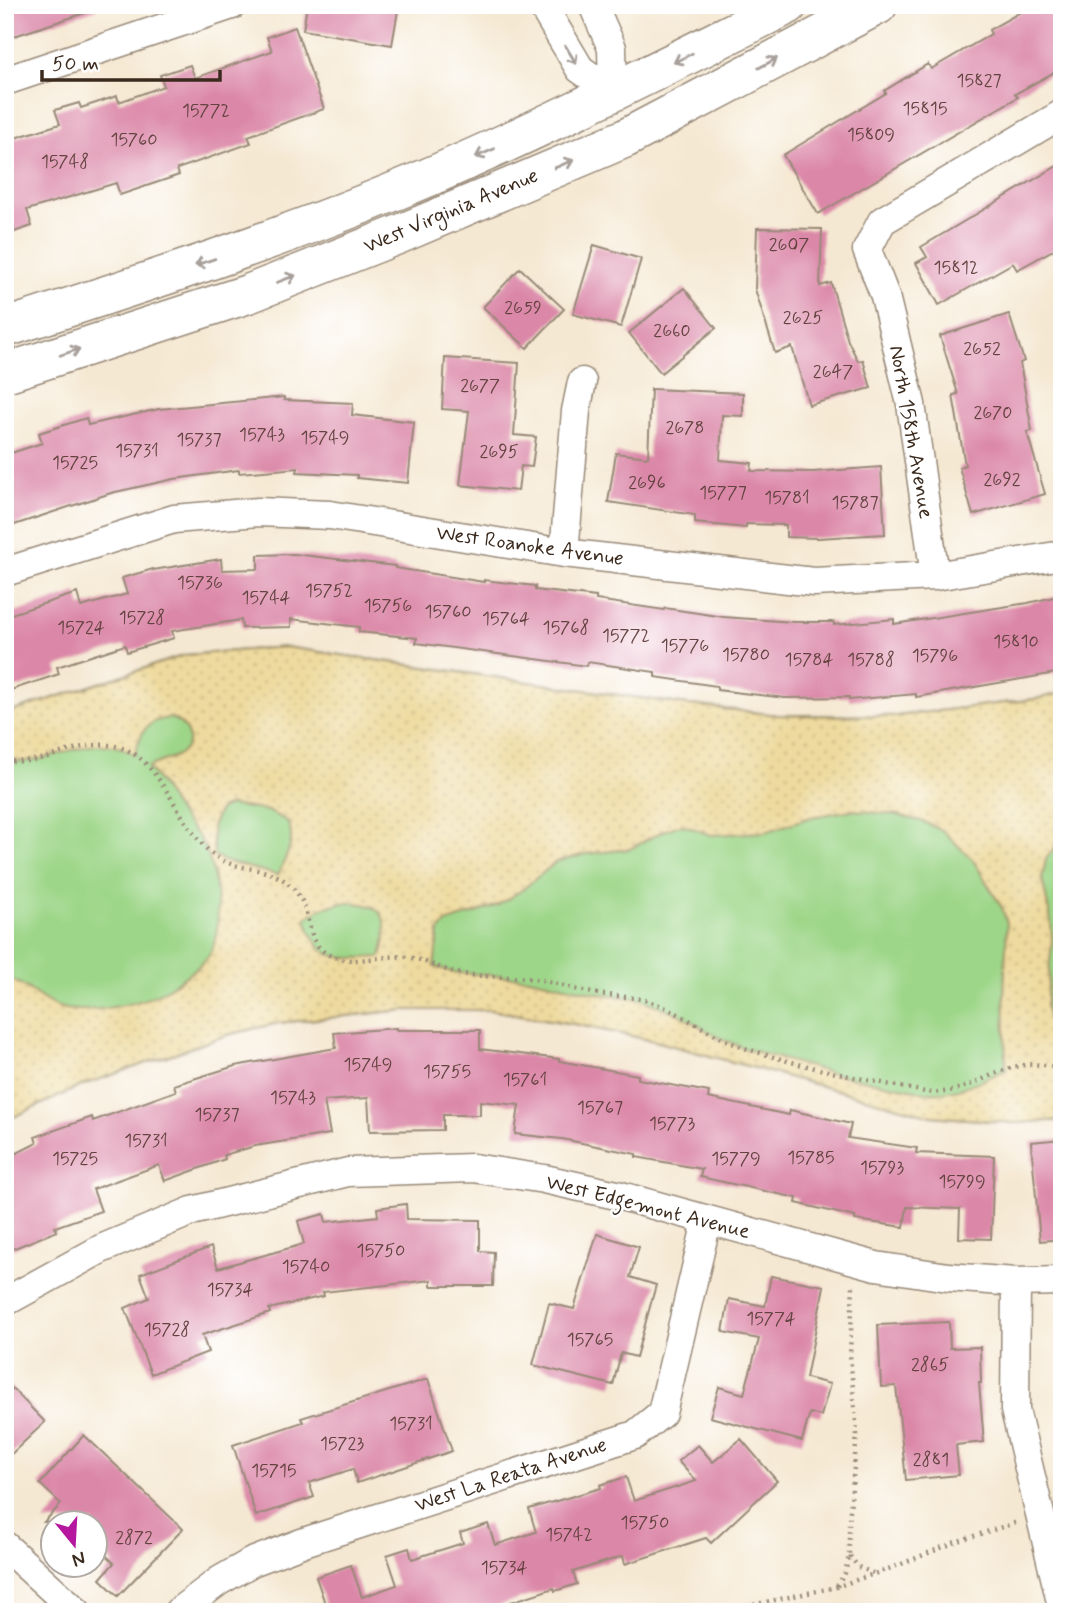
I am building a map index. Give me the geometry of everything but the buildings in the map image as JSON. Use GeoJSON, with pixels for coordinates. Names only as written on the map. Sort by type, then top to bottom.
{"type":"FeatureCollection","features":[{"type":"Feature","properties":{"kind":"main road","name":"West Virginia Avenue"},"geometry":{"type":"LineString","coordinates":[[5,328],[276,237],[427,178],[613,92],[788,5]]}},
{"type":"Feature","properties":{"kind":"main road","name":"West Virginia Avenue"},"geometry":{"type":"LineString","coordinates":[[5,373],[248,294],[400,234],[625,138],[878,5]]}},
{"type":"Feature","properties":{"kind":"street"},"geometry":{"type":"LineString","coordinates":[[542,5],[580,69],[613,92]]}},
{"type":"Feature","properties":{"kind":"street"},"geometry":{"type":"LineString","coordinates":[[593,5],[612,48],[613,92]]}},
{"type":"Feature","properties":{"kind":"street"},"geometry":{"type":"LineString","coordinates":[[5,81],[232,6]]}},
{"type":"Feature","properties":{"kind":"street","name":"North 158th Avenue"},"geometry":{"type":"LineString","coordinates":[[935,576],[911,404],[885,296],[867,250],[882,221],[1062,114]]}},
{"type":"Feature","properties":{"kind":"street"},"geometry":{"type":"LineString","coordinates":[[564,554],[576,411],[582,382]]}},
{"type":"Feature","properties":{"kind":"street","name":"West Roanoke Avenue"},"geometry":{"type":"LineString","coordinates":[[5,572],[174,519],[258,512],[330,515],[564,554],[814,582],[935,576],[1062,555]]}},
{"type":"Feature","properties":{"kind":"street","name":"West Edgemont Avenue"},"geometry":{"type":"LineString","coordinates":[[5,1302],[101,1249],[192,1211],[348,1172],[473,1168],[544,1179],[621,1196],[858,1261],[948,1277],[1016,1282],[1062,1281]]}},
{"type":"Feature","properties":{"kind":"street","name":"West La Reata Avenue"},"geometry":{"type":"LineString","coordinates":[[178,1612],[219,1581],[265,1557],[635,1435],[662,1413],[707,1221]]}},
{"type":"Feature","properties":{"kind":"street"},"geometry":{"type":"LineString","coordinates":[[1016,1282],[1015,1410],[1062,1606]]}},
{"type":"Feature","properties":{"kind":"street"},"geometry":{"type":"LineString","coordinates":[[5,1546],[76,1612]]}},
{"type":"Feature","properties":{"kind":"path"},"geometry":{"type":"LineString","coordinates":[[5,760],[35,760],[91,745],[128,750],[152,771],[180,815],[214,855],[224,861],[278,875],[287,881],[300,898],[310,936],[315,944],[335,957],[406,957],[451,972],[529,978],[596,993],[641,999],[679,1014],[743,1048],[835,1074],[925,1092],[939,1093],[962,1089],[1006,1069],[1022,1065],[1062,1068]]}},
{"type":"Feature","properties":{"kind":"path"},"geometry":{"type":"LineString","coordinates":[[836,1587],[845,1573],[849,1556],[856,1434],[850,1355],[853,1278],[858,1261]]}},
{"type":"Feature","properties":{"kind":"path"},"geometry":{"type":"LineString","coordinates":[[719,1612],[836,1587],[947,1545],[1039,1515]]}},
{"type":"Feature","properties":{"kind":"path"},"geometry":{"type":"LineString","coordinates":[[849,1556],[858,1567],[874,1573]]}},
{"type":"Feature","properties":{"kind":"green space"},"geometry":{"type":"Polygon","coordinates":[[[285,647],[681,704],[777,715],[897,716],[1036,699],[1062,693],[1062,1120],[1015,1123],[932,1116],[655,1041],[574,1024],[491,1010],[404,1010],[278,1023],[227,1035],[83,1085],[5,1121],[5,714],[185,655],[285,647]]]}},
{"type":"Feature","properties":{"kind":"sand"},"geometry":{"type":"Polygon","coordinates":[[[285,647],[681,704],[777,715],[897,716],[1036,699],[1062,693],[1062,839],[1046,859],[1042,878],[1052,940],[1046,1008],[1052,1029],[1062,1046],[1062,1120],[1015,1123],[932,1116],[655,1041],[574,1024],[491,1010],[404,1010],[278,1023],[227,1035],[83,1085],[5,1121],[5,977],[50,1003],[66,1009],[90,1010],[147,999],[188,975],[206,959],[216,936],[217,906],[210,861],[204,846],[148,768],[176,756],[186,748],[187,733],[179,722],[171,718],[150,724],[139,740],[135,755],[119,747],[103,745],[21,761],[5,760],[5,714],[185,655],[285,647]],[[230,805],[220,809],[212,827],[214,855],[224,861],[278,875],[291,841],[287,821],[268,811],[230,805]],[[852,810],[811,817],[765,832],[711,835],[684,825],[677,826],[630,849],[586,854],[556,862],[522,890],[498,905],[446,923],[439,932],[434,966],[451,972],[529,978],[596,993],[641,999],[679,1014],[743,1048],[835,1074],[925,1092],[957,1089],[1006,1070],[1004,993],[1007,923],[1002,908],[973,860],[943,831],[924,822],[898,815],[852,810]],[[340,903],[322,908],[306,918],[317,944],[325,951],[333,956],[381,957],[384,922],[375,909],[355,903],[340,903]]]}}]}
